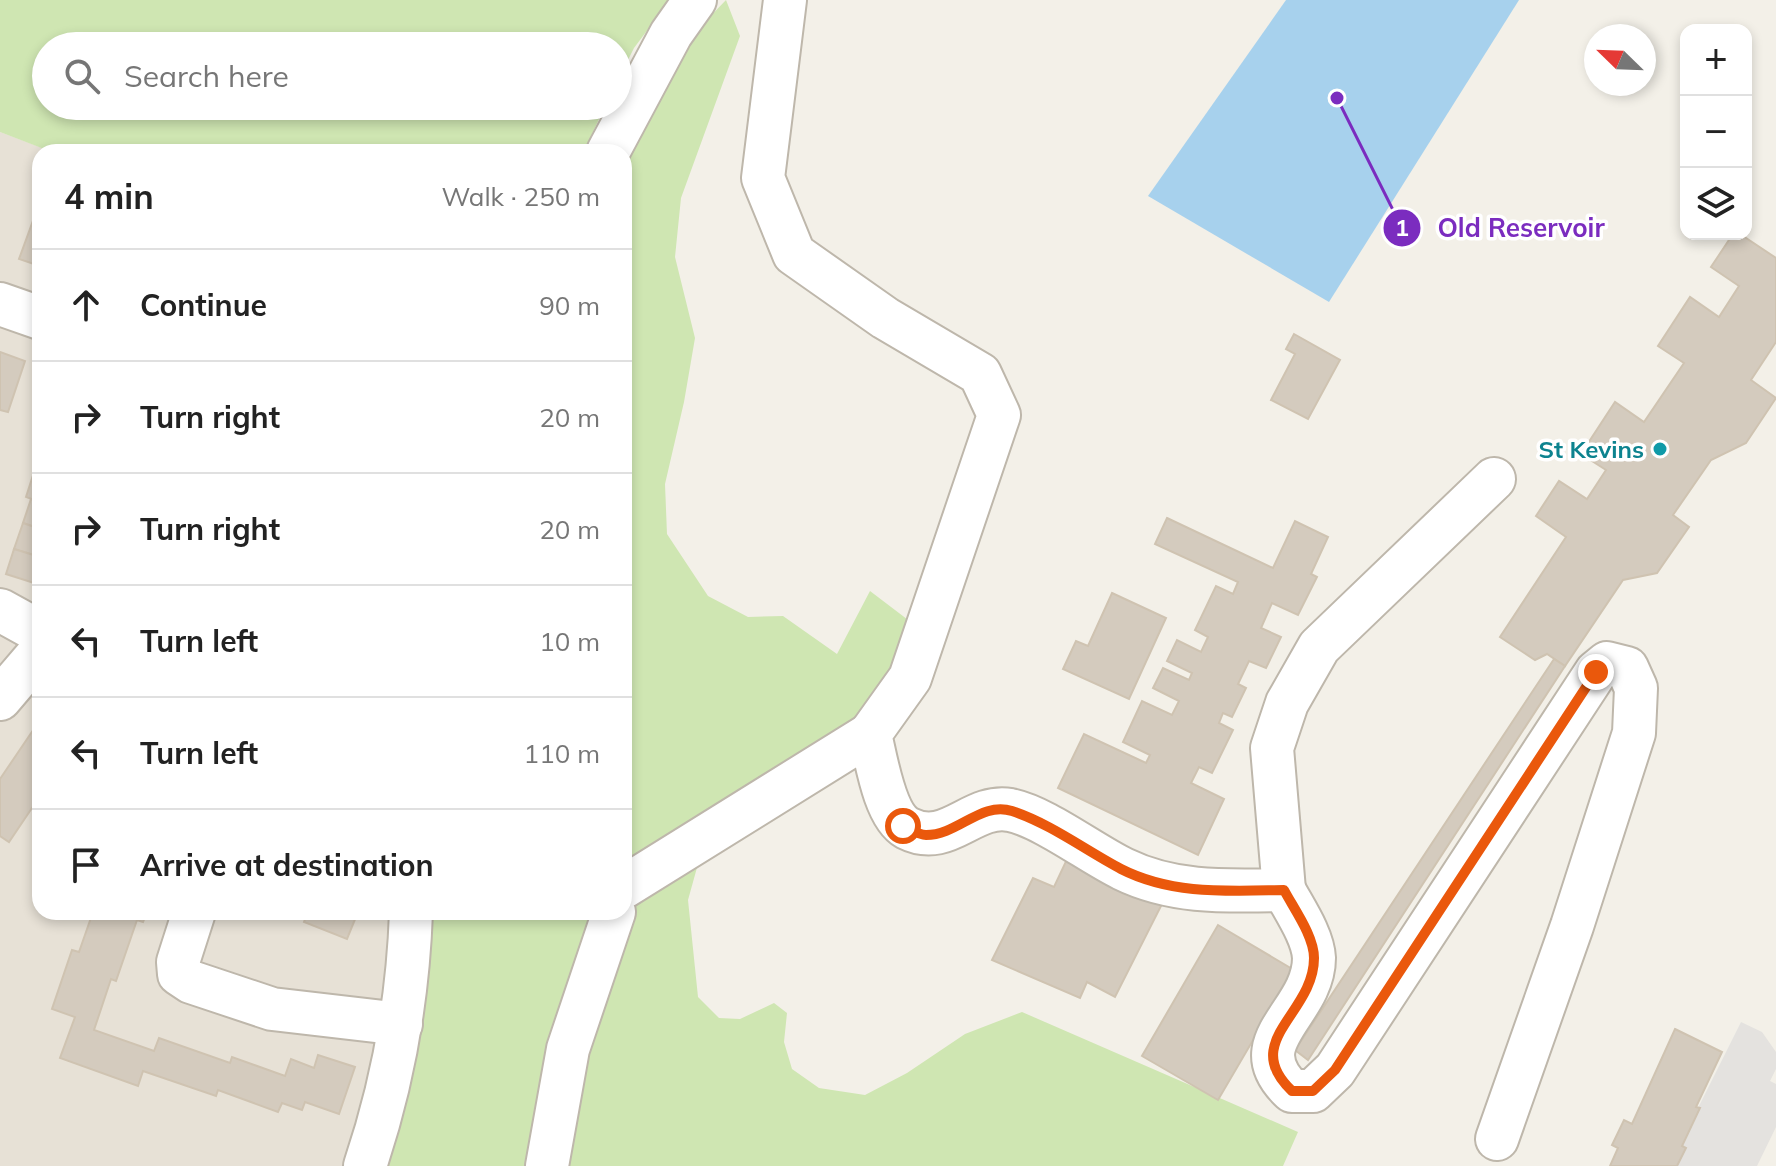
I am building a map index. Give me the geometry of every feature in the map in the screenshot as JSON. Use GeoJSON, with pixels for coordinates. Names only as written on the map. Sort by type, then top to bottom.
{"type":"FeatureCollection","features":[{"type":"Feature","properties":{"kind":"street"},"geometry":{"type":"LineString","coordinates":[[632,107],[671,34],[695,0]]}},
{"type":"Feature","properties":{"kind":"street"},"geometry":{"type":"LineString","coordinates":[[632,882],[870,734],[910,678],[999,415],[980,374],[885,318],[794,254],[763,178],[785,0]]}},
{"type":"Feature","properties":{"kind":"street"},"geometry":{"type":"LineString","coordinates":[[612,144],[625,120]]}},
{"type":"Feature","properties":{"kind":"street"},"geometry":{"type":"LineString","coordinates":[[0,304],[32,315]]}},
{"type":"Feature","properties":{"kind":"street"},"geometry":{"type":"LineString","coordinates":[[1494,479],[1319,647],[1287,703],[1272,748],[1284,890],[1306,933],[1314,957],[1308,987],[1275,1042],[1271,1062],[1277,1077],[1292,1091],[1313,1091],[1335,1070],[1596,672],[1607,663],[1627,668],[1636,688],[1634,733],[1572,926],[1497,1139]]}},
{"type":"Feature","properties":{"kind":"street"},"geometry":{"type":"LineString","coordinates":[[0,610],[32,628]]}},
{"type":"Feature","properties":{"kind":"street"},"geometry":{"type":"LineString","coordinates":[[0,699],[32,661]]}},
{"type":"Feature","properties":{"kind":"street"},"geometry":{"type":"LineString","coordinates":[[870,734],[886,798],[903,826],[925,835],[956,828],[981,812],[1009,810],[1039,822],[1125,871],[1175,888],[1284,890]]}},
{"type":"Feature","properties":{"kind":"street"},"geometry":{"type":"LineString","coordinates":[[191,920],[178,962],[179,974],[191,982],[272,1009],[401,1024]]}},
{"type":"Feature","properties":{"kind":"street"},"geometry":{"type":"LineString","coordinates":[[365,1166],[384,1111],[401,1024],[411,920]]}},
{"type":"Feature","properties":{"kind":"street"},"geometry":{"type":"LineString","coordinates":[[547,1166],[568,1049],[611,920]]}},
{"type":"Feature","properties":{"kind":"shaded area"},"geometry":{"type":"Polygon","coordinates":[[[0,132],[32,144],[32,920],[400,920],[407,1166],[0,1166],[0,132]]]}},
{"type":"Feature","properties":{"kind":"shaded area"},"geometry":{"type":"Polygon","coordinates":[[[1741,1022],[1762,1032],[1776,1052],[1776,1069],[1770,1081],[1776,1084],[1776,1127],[1757,1166],[1669,1166],[1741,1022]]]}},
{"type":"Feature","properties":{"kind":"green space"},"geometry":{"type":"Polygon","coordinates":[[[0,0],[670,0],[632,52],[632,32],[32,32],[32,120],[599,120],[588,144],[32,144],[0,132],[0,0]]]}},
{"type":"Feature","properties":{"kind":"green space"},"geometry":{"type":"Polygon","coordinates":[[[726,0],[740,36],[681,198],[675,257],[695,338],[665,484],[667,534],[708,596],[748,617],[783,616],[837,654],[870,591],[920,629],[864,720],[698,864],[688,900],[698,997],[719,1018],[740,1019],[774,1003],[787,1013],[784,1042],[792,1069],[819,1088],[865,1095],[907,1073],[965,1034],[1022,1012],[1298,1132],[1283,1166],[378,1166],[422,920],[632,920],[632,144],[628,144],[670,58],[726,0]]]}},
{"type":"Feature","properties":{"kind":"water"},"geometry":{"type":"Polygon","coordinates":[[[1286,0],[1519,0],[1329,302],[1148,196],[1286,0]]]}},
{"type":"Feature","properties":{"kind":"building"},"geometry":{"type":"Polygon","coordinates":[[[32,223],[32,263],[19,259],[32,223]]]}},
{"type":"Feature","properties":{"kind":"building","name":"St Kevins"},"geometry":{"type":"Polygon","coordinates":[[[1729,240],[1749,240],[1776,258],[1776,342],[1751,380],[1776,398],[1746,443],[1711,460],[1673,515],[1689,527],[1657,573],[1623,580],[1565,666],[1547,654],[1535,660],[1500,637],[1566,537],[1536,516],[1559,481],[1587,499],[1606,470],[1581,454],[1615,402],[1644,422],[1684,363],[1658,346],[1690,297],[1719,317],[1739,286],[1711,267],[1729,240]]]}},
{"type":"Feature","properties":{"kind":"building"},"geometry":{"type":"Polygon","coordinates":[[[1294,334],[1340,360],[1308,419],[1271,400],[1295,354],[1286,349],[1294,334]]]}},
{"type":"Feature","properties":{"kind":"building"},"geometry":{"type":"Polygon","coordinates":[[[0,352],[25,361],[8,412],[0,410],[0,352]]]}},
{"type":"Feature","properties":{"kind":"building"},"geometry":{"type":"Polygon","coordinates":[[[32,478],[32,499],[26,497],[32,478]]]}},
{"type":"Feature","properties":{"kind":"building"},"geometry":{"type":"Polygon","coordinates":[[[31,499],[32,499],[32,526],[23,523],[31,499]]]}},
{"type":"Feature","properties":{"kind":"building"},"geometry":{"type":"Polygon","coordinates":[[[1167,518],[1273,568],[1295,521],[1328,537],[1311,574],[1317,577],[1298,615],[1272,603],[1261,628],[1281,637],[1266,668],[1249,661],[1238,684],[1246,688],[1232,717],[1223,713],[1219,723],[1233,730],[1212,773],[1199,767],[1191,783],[1224,799],[1198,855],[1058,788],[1084,734],[1146,763],[1150,755],[1123,742],[1142,701],[1172,715],[1179,701],[1153,688],[1163,668],[1189,680],[1192,673],[1167,661],[1177,640],[1201,652],[1208,637],[1195,630],[1216,586],[1233,594],[1238,582],[1155,544],[1167,518]]]}},
{"type":"Feature","properties":{"kind":"building"},"geometry":{"type":"Polygon","coordinates":[[[23,523],[32,526],[32,555],[14,549],[23,523]]]}},
{"type":"Feature","properties":{"kind":"building"},"geometry":{"type":"Polygon","coordinates":[[[14,549],[32,555],[32,582],[6,574],[14,549]]]}},
{"type":"Feature","properties":{"kind":"building"},"geometry":{"type":"Polygon","coordinates":[[[1112,593],[1166,618],[1129,699],[1063,669],[1076,641],[1088,646],[1112,593]]]}},
{"type":"Feature","properties":{"kind":"building"},"geometry":{"type":"Polygon","coordinates":[[[1554,659],[1565,666],[1308,1060],[1295,1050],[1554,659]]]}},
{"type":"Feature","properties":{"kind":"building"},"geometry":{"type":"Polygon","coordinates":[[[32,732],[32,808],[9,842],[0,836],[0,779],[32,732]]]}},
{"type":"Feature","properties":{"kind":"building"},"geometry":{"type":"Polygon","coordinates":[[[1069,855],[1163,902],[1115,997],[1087,982],[1080,998],[992,960],[1033,878],[1054,887],[1069,855]]]}},
{"type":"Feature","properties":{"kind":"building"},"geometry":{"type":"Polygon","coordinates":[[[90,920],[137,920],[116,981],[111,979],[94,1030],[154,1051],[159,1038],[230,1063],[232,1057],[285,1076],[291,1059],[314,1068],[318,1055],[355,1067],[339,1114],[305,1102],[302,1110],[282,1103],[278,1112],[218,1090],[216,1096],[143,1071],[138,1086],[60,1058],[75,1017],[52,1009],[72,950],[79,952],[90,920]]]}},
{"type":"Feature","properties":{"kind":"building"},"geometry":{"type":"Polygon","coordinates":[[[305,920],[355,920],[347,939],[305,920]]]}},
{"type":"Feature","properties":{"kind":"building"},"geometry":{"type":"Polygon","coordinates":[[[1218,925],[1294,970],[1218,1100],[1142,1056],[1218,925]]]}},
{"type":"Feature","properties":{"kind":"building"},"geometry":{"type":"Polygon","coordinates":[[[1675,1029],[1722,1052],[1696,1107],[1700,1108],[1682,1146],[1686,1148],[1677,1166],[1610,1166],[1618,1148],[1612,1145],[1624,1120],[1632,1124],[1675,1029]]]}},
{"type":"Feature","properties":{"kind":"place","name":"Old Reservoir"},"geometry":{"type":"Point","coordinates":[1337,98]}},
{"type":"Feature","properties":{"kind":"place","name":"St Kevins"},"geometry":{"type":"Point","coordinates":[1660,449]}},
{"type":"Feature","properties":{"kind":"route"},"geometry":{"type":"LineString","coordinates":[[903,826],[925,835],[956,828],[981,812],[1009,810],[1039,822],[1125,871],[1175,888],[1284,890],[1306,933],[1314,957],[1308,987],[1275,1042],[1271,1062],[1277,1077],[1292,1091],[1313,1091],[1335,1070],[1596,672]]}}]}
